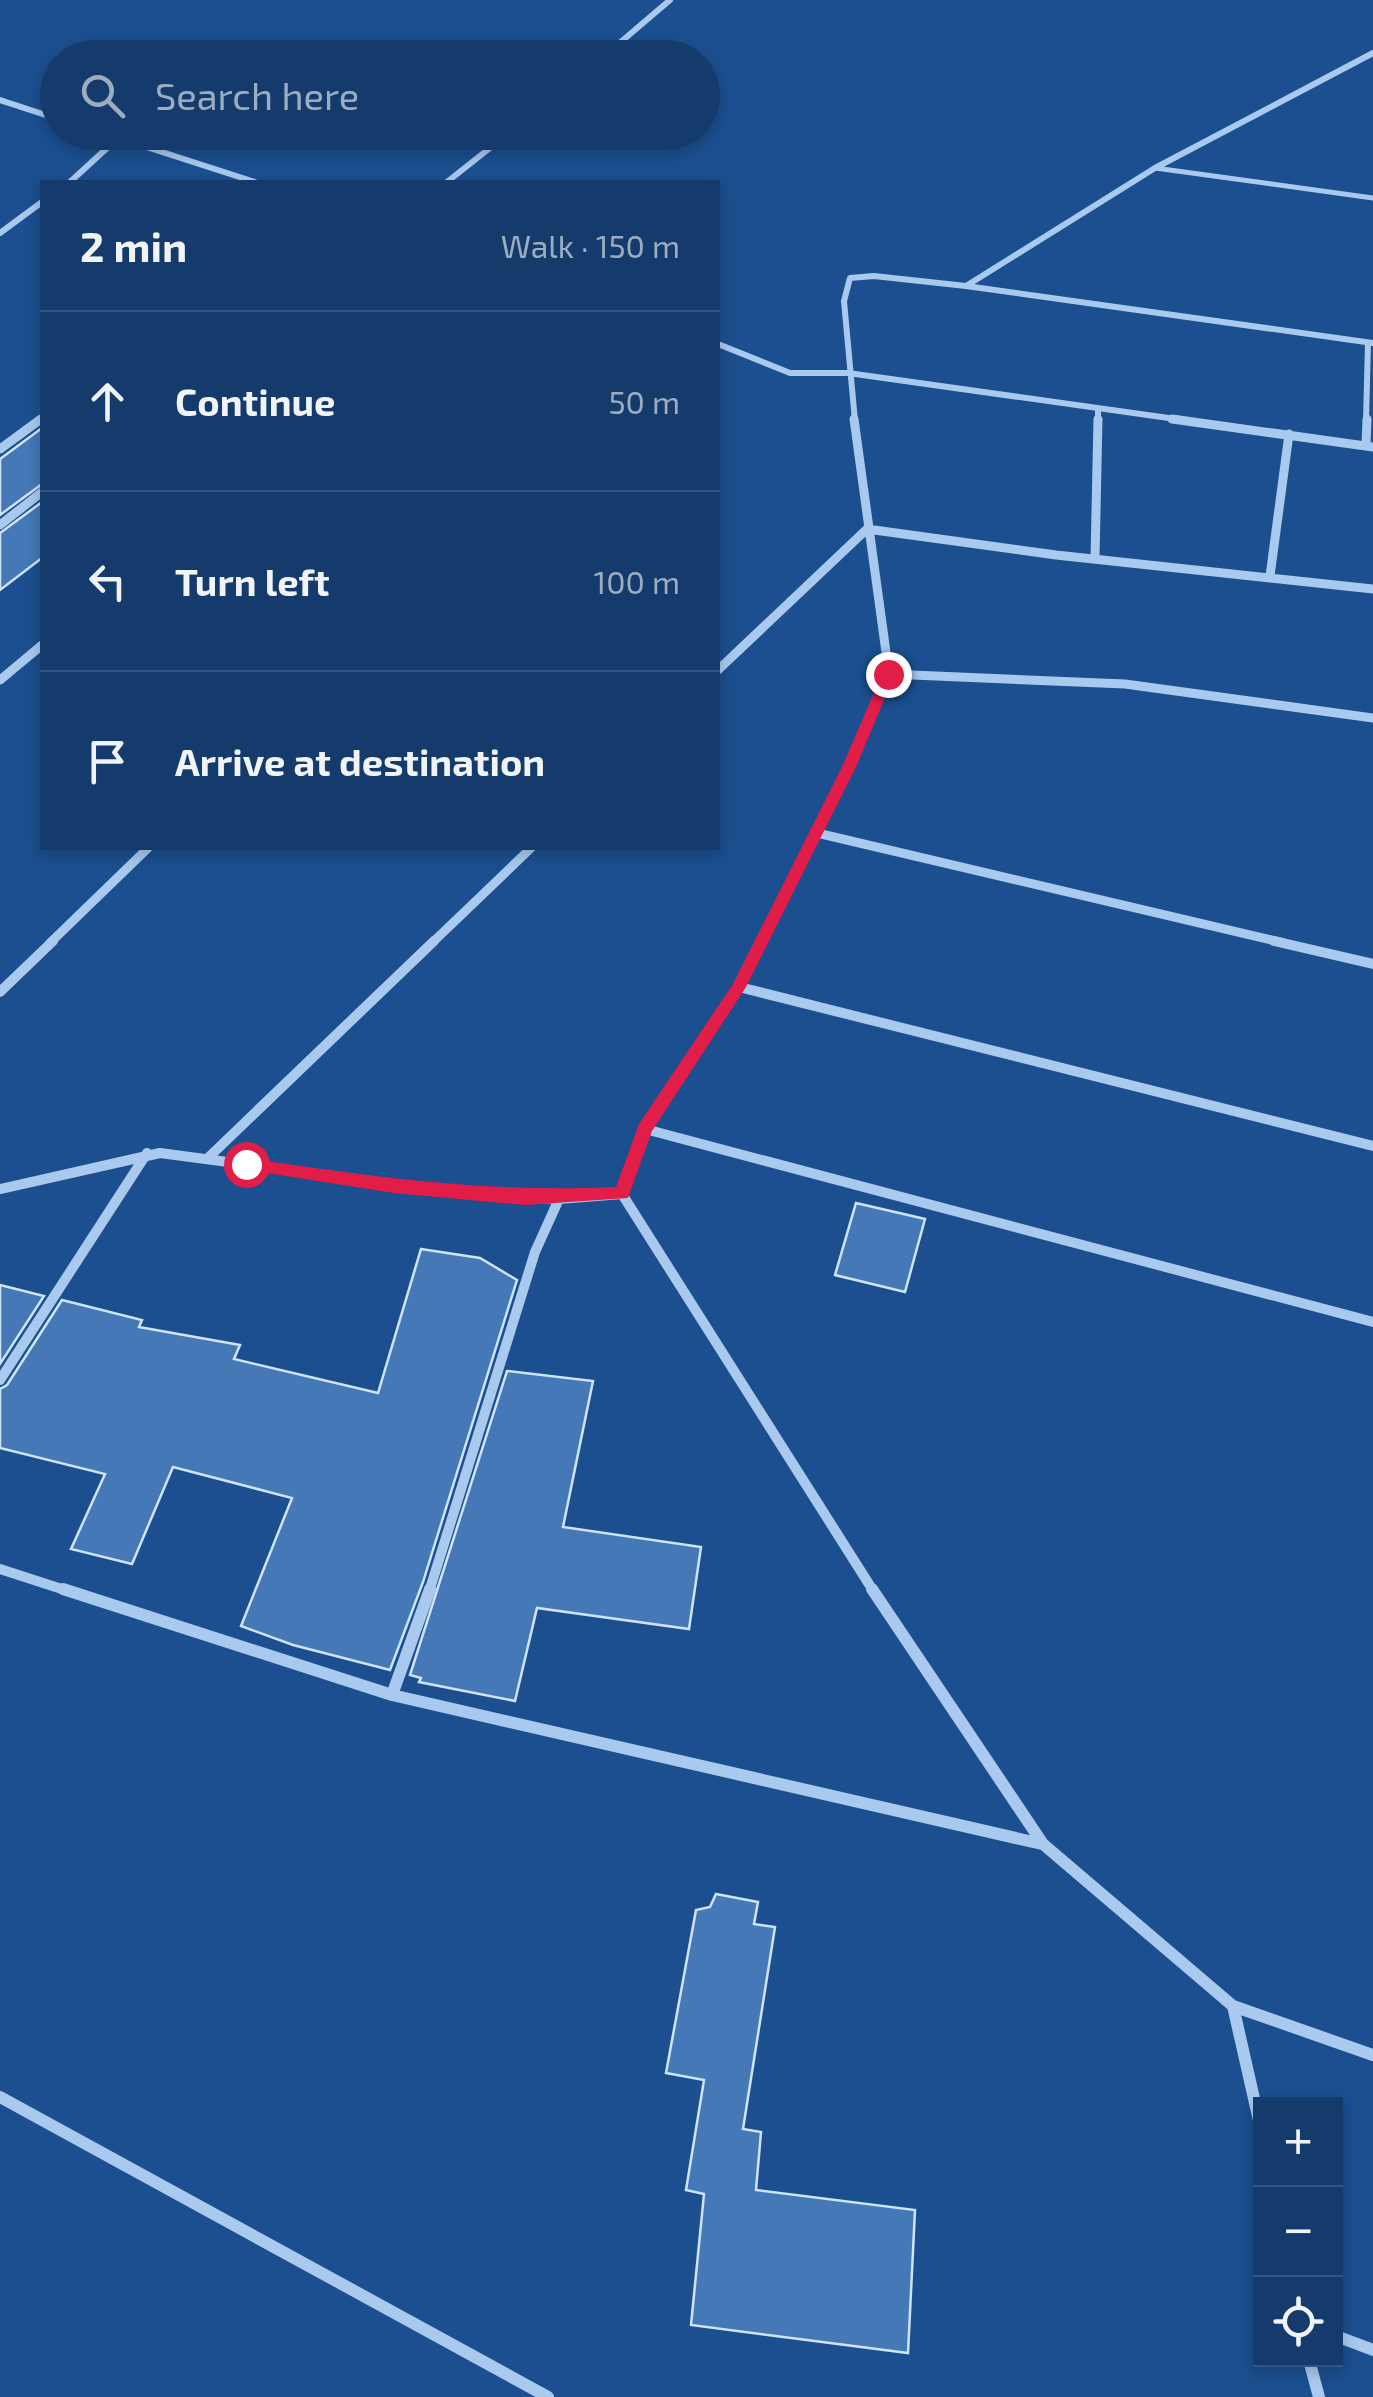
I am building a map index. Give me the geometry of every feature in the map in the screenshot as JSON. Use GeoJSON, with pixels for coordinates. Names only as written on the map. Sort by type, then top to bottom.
{"type":"FeatureCollection","features":[{"type":"Feature","properties":{"kind":"street"},"geometry":{"type":"LineString","coordinates":[[623,40],[670,0]]}},
{"type":"Feature","properties":{"kind":"street"},"geometry":{"type":"LineString","coordinates":[[966,286],[1155,168],[1373,53]]}},
{"type":"Feature","properties":{"kind":"street"},"geometry":{"type":"LineString","coordinates":[[0,100],[40,113]]}},
{"type":"Feature","properties":{"kind":"street"},"geometry":{"type":"LineString","coordinates":[[72,180],[105,150]]}},
{"type":"Feature","properties":{"kind":"street"},"geometry":{"type":"LineString","coordinates":[[155,150],[249,180]]}},
{"type":"Feature","properties":{"kind":"street"},"geometry":{"type":"LineString","coordinates":[[450,180],[487,150]]}},
{"type":"Feature","properties":{"kind":"street"},"geometry":{"type":"LineString","coordinates":[[0,233],[40,203]]}},
{"type":"Feature","properties":{"kind":"street"},"geometry":{"type":"LineString","coordinates":[[622,1194],[645,1129],[738,987],[817,834],[888,674],[848,374],[844,301],[850,278],[874,276],[966,286],[1370,343],[1369,446],[848,374],[790,373],[720,345]]}},
{"type":"Feature","properties":{"kind":"street"},"geometry":{"type":"LineString","coordinates":[[1096,558],[1098,410]]}},
{"type":"Feature","properties":{"kind":"street"},"geometry":{"type":"LineString","coordinates":[[0,449],[40,419]]}},
{"type":"Feature","properties":{"kind":"street"},"geometry":{"type":"LineString","coordinates":[[1270,576],[1289,434]]}},
{"type":"Feature","properties":{"kind":"street"},"geometry":{"type":"LineString","coordinates":[[0,524],[40,494]]}},
{"type":"Feature","properties":{"kind":"street"},"geometry":{"type":"LineString","coordinates":[[867,529],[1014,553],[1096,558],[1373,590]]}},
{"type":"Feature","properties":{"kind":"street"},"geometry":{"type":"LineString","coordinates":[[720,668],[867,529]]}},
{"type":"Feature","properties":{"kind":"street"},"geometry":{"type":"LineString","coordinates":[[0,680],[40,647]]}},
{"type":"Feature","properties":{"kind":"street"},"geometry":{"type":"LineString","coordinates":[[888,674],[1126,684],[1373,718]]}},
{"type":"Feature","properties":{"kind":"street"},"geometry":{"type":"LineString","coordinates":[[817,834],[1373,964]]}},
{"type":"Feature","properties":{"kind":"street"},"geometry":{"type":"LineString","coordinates":[[0,992],[146,850]]}},
{"type":"Feature","properties":{"kind":"street"},"geometry":{"type":"LineString","coordinates":[[209,1157],[528,850]]}},
{"type":"Feature","properties":{"kind":"street"},"geometry":{"type":"LineString","coordinates":[[738,987],[1373,1146]]}},
{"type":"Feature","properties":{"kind":"street"},"geometry":{"type":"LineString","coordinates":[[645,1129],[1373,1322]]}},
{"type":"Feature","properties":{"kind":"street"},"geometry":{"type":"LineString","coordinates":[[0,1380],[147,1153]]}},
{"type":"Feature","properties":{"kind":"street"},"geometry":{"type":"LineString","coordinates":[[0,1189],[147,1153],[209,1157],[394,1186],[559,1199],[622,1194]]}},
{"type":"Feature","properties":{"kind":"street"},"geometry":{"type":"LineString","coordinates":[[622,1194],[820,1510],[1043,1844],[1233,2006],[1373,2055]]}},
{"type":"Feature","properties":{"kind":"street"},"geometry":{"type":"LineString","coordinates":[[392,1696],[455,1520],[534,1252],[559,1199]]}},
{"type":"Feature","properties":{"kind":"street"},"geometry":{"type":"LineString","coordinates":[[0,1569],[392,1696],[1043,1844]]}},
{"type":"Feature","properties":{"kind":"street"},"geometry":{"type":"LineString","coordinates":[[1233,2006],[1254,2097]]}},
{"type":"Feature","properties":{"kind":"street"},"geometry":{"type":"LineString","coordinates":[[0,2097],[548,2397]]}},
{"type":"Feature","properties":{"kind":"street"},"geometry":{"type":"LineString","coordinates":[[1343,2339],[1373,2350]]}},
{"type":"Feature","properties":{"kind":"street"},"geometry":{"type":"LineString","coordinates":[[1311,2367],[1318,2397]]}},
{"type":"Feature","properties":{"kind":"lane"},"geometry":{"type":"LineString","coordinates":[[1155,168],[1373,198]]}},
{"type":"Feature","properties":{"kind":"building"},"geometry":{"type":"Polygon","coordinates":[[[40,429],[40,485],[0,515],[0,459],[40,429]]]}},
{"type":"Feature","properties":{"kind":"building"},"geometry":{"type":"Polygon","coordinates":[[[40,503],[40,560],[0,590],[0,533],[40,503]]]}},
{"type":"Feature","properties":{"kind":"building"},"geometry":{"type":"Polygon","coordinates":[[[856,1203],[925,1219],[905,1292],[835,1275],[856,1203]]]}},
{"type":"Feature","properties":{"kind":"building"},"geometry":{"type":"Polygon","coordinates":[[[421,1249],[480,1258],[517,1280],[423,1582],[390,1670],[293,1645],[241,1626],[292,1498],[173,1467],[132,1564],[71,1549],[105,1474],[0,1448],[0,1389],[7,1385],[62,1300],[142,1320],[139,1327],[240,1345],[234,1359],[378,1393],[421,1249]]]}},
{"type":"Feature","properties":{"kind":"building"},"geometry":{"type":"Polygon","coordinates":[[[0,1285],[44,1296],[0,1364],[0,1285]]]}},
{"type":"Feature","properties":{"kind":"building"},"geometry":{"type":"Polygon","coordinates":[[[507,1371],[593,1381],[563,1527],[701,1547],[689,1629],[537,1608],[515,1701],[419,1682],[421,1678],[410,1675],[507,1371]]]}},
{"type":"Feature","properties":{"kind":"building"},"geometry":{"type":"Polygon","coordinates":[[[716,1894],[758,1902],[754,1924],[775,1927],[743,2129],[761,2132],[756,2190],[915,2210],[908,2353],[691,2325],[704,2194],[686,2190],[704,2080],[666,2073],[696,1910],[710,1907],[716,1894]]]}},
{"type":"Feature","properties":{"kind":"route"},"geometry":{"type":"LineString","coordinates":[[246,1164],[394,1186],[525,1198],[622,1194],[645,1129],[738,987],[817,834],[888,674]]}}]}
